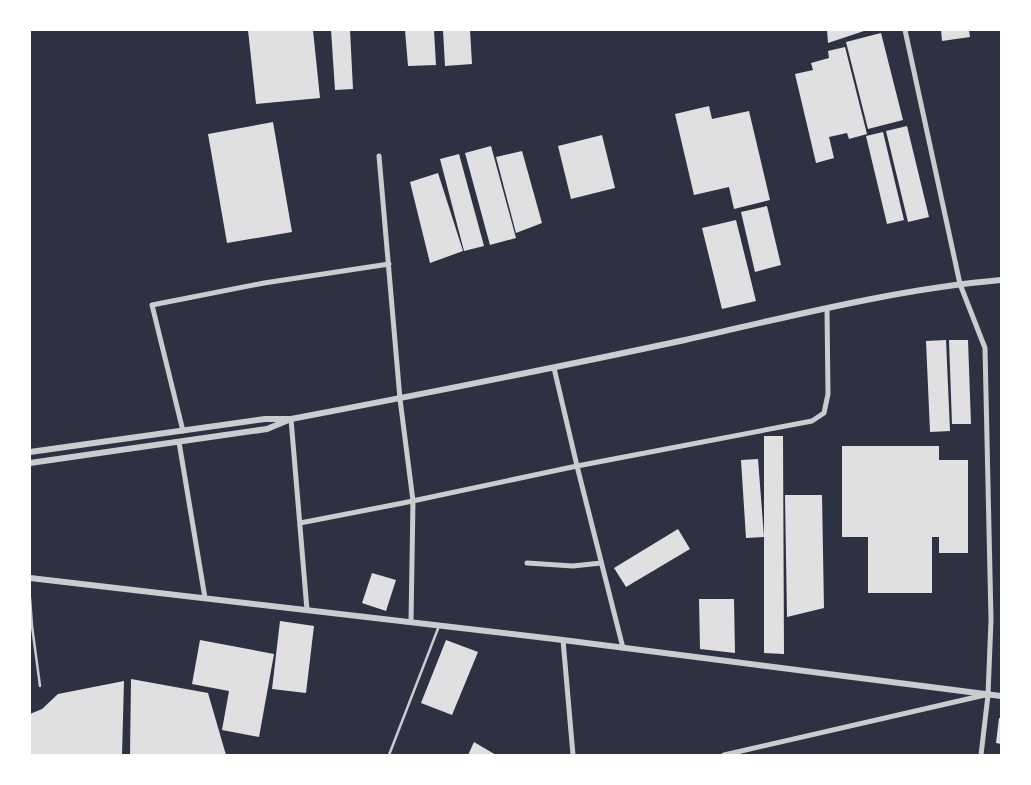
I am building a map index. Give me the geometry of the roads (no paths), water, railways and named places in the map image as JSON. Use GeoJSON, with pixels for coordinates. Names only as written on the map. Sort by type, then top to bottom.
{"type":"FeatureCollection","features":[{"type":"Feature","properties":{"kind":"street"},"geometry":{"type":"LineString","coordinates":[[905,30],[960,284],[985,348],[991,620],[988,695],[981,755]]}},
{"type":"Feature","properties":{"kind":"street"},"geometry":{"type":"LineString","coordinates":[[379,156],[400,399],[413,501],[411,622]]}},
{"type":"Feature","properties":{"kind":"street"},"geometry":{"type":"LineString","coordinates":[[183,431],[152,305],[264,283],[389,264]]}},
{"type":"Feature","properties":{"kind":"street"},"geometry":{"type":"LineString","coordinates":[[30,463],[267,429],[291,420],[554,368],[827,308],[960,284],[1001,280]]}},
{"type":"Feature","properties":{"kind":"street"},"geometry":{"type":"LineString","coordinates":[[300,523],[577,466],[812,421],[824,413],[828,394],[827,308]]}},
{"type":"Feature","properties":{"kind":"street"},"geometry":{"type":"LineString","coordinates":[[554,368],[623,648]]}},
{"type":"Feature","properties":{"kind":"street"},"geometry":{"type":"LineString","coordinates":[[30,452],[265,419],[291,420]]}},
{"type":"Feature","properties":{"kind":"street"},"geometry":{"type":"LineString","coordinates":[[291,420],[307,610]]}},
{"type":"Feature","properties":{"kind":"street"},"geometry":{"type":"LineString","coordinates":[[179,442],[206,598]]}},
{"type":"Feature","properties":{"kind":"street"},"geometry":{"type":"LineString","coordinates":[[527,563],[573,566],[601,563]]}},
{"type":"Feature","properties":{"kind":"street"},"geometry":{"type":"LineString","coordinates":[[30,578],[563,640],[1001,696]]}},
{"type":"Feature","properties":{"kind":"street"},"geometry":{"type":"LineString","coordinates":[[563,640],[573,755]]}},
{"type":"Feature","properties":{"kind":"street"},"geometry":{"type":"LineString","coordinates":[[724,755],[988,695]]}},
{"type":"Feature","properties":{"kind":"lane"},"geometry":{"type":"LineString","coordinates":[[30,598],[40,686]]}},
{"type":"Feature","properties":{"kind":"lane"},"geometry":{"type":"LineString","coordinates":[[389,755],[439,626]]}}]}
